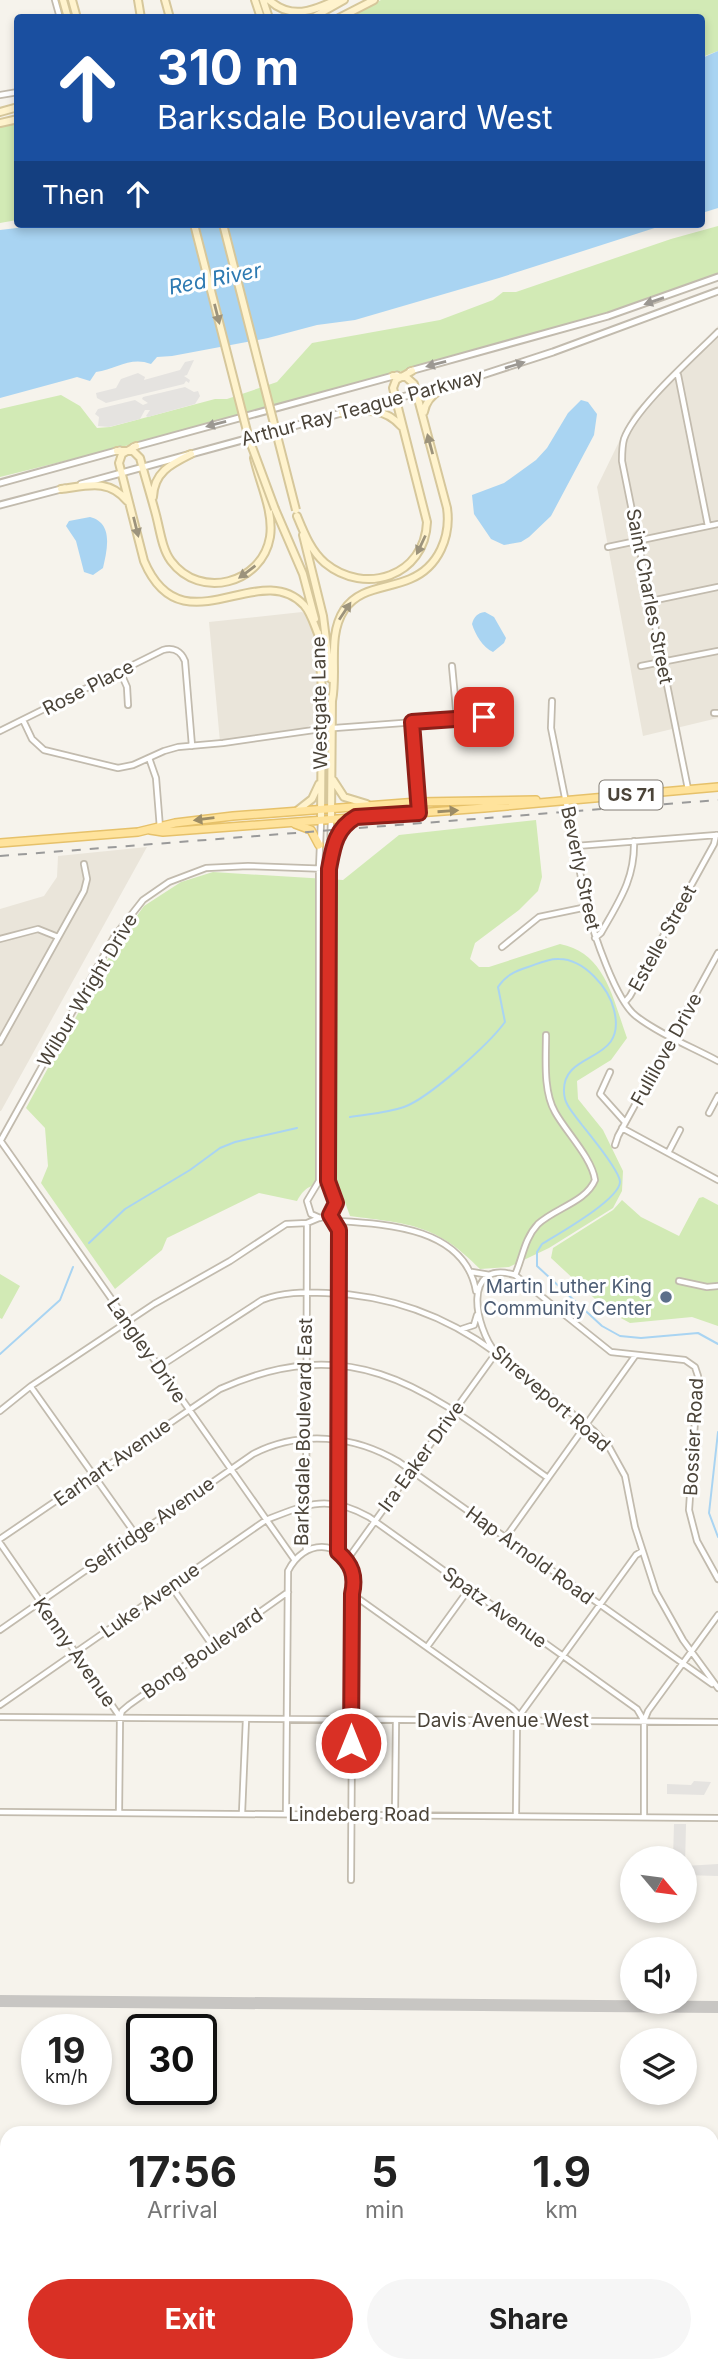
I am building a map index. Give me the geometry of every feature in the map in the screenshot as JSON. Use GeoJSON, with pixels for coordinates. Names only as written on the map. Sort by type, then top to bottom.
{"type":"FeatureCollection","features":[{"type":"Feature","properties":{"kind":"main road"},"geometry":{"type":"LineString","coordinates":[[137,0],[140,14]]}},
{"type":"Feature","properties":{"kind":"main road"},"geometry":{"type":"LineString","coordinates":[[269,0],[284,10],[300,13],[337,0]]}},
{"type":"Feature","properties":{"kind":"main road"},"geometry":{"type":"LineString","coordinates":[[319,14],[344,0]]}},
{"type":"Feature","properties":{"kind":"main road"},"geometry":{"type":"LineString","coordinates":[[347,14],[374,0]]}},
{"type":"Feature","properties":{"kind":"main road","name":"Westgate Lane"},"geometry":{"type":"LineString","coordinates":[[195,228],[249,439],[272,511],[303,574],[318,634],[322,673],[321,820]]}},
{"type":"Feature","properties":{"kind":"main road"},"geometry":{"type":"LineString","coordinates":[[224,228],[297,513],[313,549],[334,569],[349,576],[369,579],[389,576],[403,570],[421,547],[427,522],[393,385],[412,371]]}},
{"type":"Feature","properties":{"kind":"main road"},"geometry":{"type":"LineString","coordinates":[[332,701],[336,630],[342,613],[349,604],[367,591],[418,575],[432,562],[443,545],[449,521],[413,381],[403,376],[393,376]]}},
{"type":"Feature","properties":{"kind":"main road"},"geometry":{"type":"LineString","coordinates":[[424,421],[425,405],[431,395],[479,376]]}},
{"type":"Feature","properties":{"kind":"main road"},"geometry":{"type":"LineString","coordinates":[[342,413],[382,411],[403,428]]}},
{"type":"Feature","properties":{"kind":"main road"},"geometry":{"type":"LineString","coordinates":[[136,446],[119,459],[147,568],[155,580],[168,592],[191,602],[208,603],[250,592],[279,592],[298,599],[305,607],[318,634]]}},
{"type":"Feature","properties":{"kind":"main road"},"geometry":{"type":"LineString","coordinates":[[117,451],[138,455],[170,560],[193,579],[212,584],[238,579],[257,564],[270,538],[272,511]]}},
{"type":"Feature","properties":{"kind":"main road"},"geometry":{"type":"LineString","coordinates":[[155,512],[153,492],[158,476],[168,466],[191,454]]}},
{"type":"Feature","properties":{"kind":"main road"},"geometry":{"type":"LineString","coordinates":[[61,489],[104,485],[117,490],[130,505]]}},
{"type":"Feature","properties":{"kind":"main road","name":"Westgate Lane"},"geometry":{"type":"LineString","coordinates":[[297,513],[323,616],[332,701],[331,820]]}},
{"type":"Feature","properties":{"kind":"main road"},"geometry":{"type":"LineString","coordinates":[[331,775],[335,786],[344,797],[372,805]]}},
{"type":"Feature","properties":{"kind":"main road"},"geometry":{"type":"LineString","coordinates":[[297,812],[312,799],[321,779]]}},
{"type":"Feature","properties":{"kind":"main road","name":"US 71"},"geometry":{"type":"LineString","coordinates":[[0,843],[160,829],[233,817],[372,805],[567,800],[718,787]]}},
{"type":"Feature","properties":{"kind":"main road","name":"US 71"},"geometry":{"type":"LineString","coordinates":[[160,829],[331,820],[528,805],[544,801]]}},
{"type":"Feature","properties":{"kind":"main road"},"geometry":{"type":"LineString","coordinates":[[418,802],[419,813]]}},
{"type":"Feature","properties":{"kind":"main road"},"geometry":{"type":"LineString","coordinates":[[233,817],[234,827]]}},
{"type":"Feature","properties":{"kind":"main road"},"geometry":{"type":"LineString","coordinates":[[329,869],[336,837],[345,825],[356,817]]}},
{"type":"Feature","properties":{"kind":"main road"},"geometry":{"type":"LineString","coordinates":[[291,822],[311,830],[319,845]]}},
{"type":"Feature","properties":{"kind":"street","name":"Arthur Ray Teague Parkway"},"geometry":{"type":"LineString","coordinates":[[0,483],[608,316],[718,277]]}},
{"type":"Feature","properties":{"kind":"street","name":"Arthur Ray Teague Parkway"},"geometry":{"type":"LineString","coordinates":[[0,505],[479,376],[553,352],[718,291]]}},
{"type":"Feature","properties":{"kind":"street","name":"Saint Charles Street"},"geometry":{"type":"LineString","coordinates":[[689,791],[622,451],[628,430],[646,406],[718,332]]}},
{"type":"Feature","properties":{"kind":"street"},"geometry":{"type":"LineString","coordinates":[[678,374],[708,526]]}},
{"type":"Feature","properties":{"kind":"street"},"geometry":{"type":"LineString","coordinates":[[608,547],[718,524]]}},
{"type":"Feature","properties":{"kind":"street"},"geometry":{"type":"LineString","coordinates":[[651,601],[718,587]]}},
{"type":"Feature","properties":{"kind":"street","name":"Rose Place"},"geometry":{"type":"LineString","coordinates":[[0,731],[163,649],[177,651],[186,664],[192,746]]}},
{"type":"Feature","properties":{"kind":"street"},"geometry":{"type":"LineString","coordinates":[[641,666],[718,651]]}},
{"type":"Feature","properties":{"kind":"street"},"geometry":{"type":"LineString","coordinates":[[452,666],[457,719]]}},
{"type":"Feature","properties":{"kind":"street"},"geometry":{"type":"LineString","coordinates":[[120,671],[127,687],[128,705]]}},
{"type":"Feature","properties":{"kind":"street","name":"Beverly Street"},"geometry":{"type":"LineString","coordinates":[[552,701],[551,729],[595,938],[625,1002],[636,1016],[718,1061]]}},
{"type":"Feature","properties":{"kind":"street"},"geometry":{"type":"LineString","coordinates":[[23,720],[35,743],[53,754],[118,768],[133,765],[168,749],[321,729],[484,717]]}},
{"type":"Feature","properties":{"kind":"street"},"geometry":{"type":"LineString","coordinates":[[412,722],[418,802]]}},
{"type":"Feature","properties":{"kind":"street"},"geometry":{"type":"LineString","coordinates":[[149,758],[156,778],[160,829]]}},
{"type":"Feature","properties":{"kind":"street"},"geometry":{"type":"LineString","coordinates":[[320,1218],[311,1214],[307,1201],[319,1181],[321,820]]}},
{"type":"Feature","properties":{"kind":"street"},"geometry":{"type":"LineString","coordinates":[[0,1411],[31,1386],[165,1297],[230,1261],[286,1224],[307,1223],[330,1215],[336,1207],[334,1195],[328,1186],[331,820]]}},
{"type":"Feature","properties":{"kind":"street"},"geometry":{"type":"LineString","coordinates":[[576,846],[717,835]]}},
{"type":"Feature","properties":{"kind":"street","name":"Estelle Street"},"geometry":{"type":"LineString","coordinates":[[625,1002],[717,835]]}},
{"type":"Feature","properties":{"kind":"street"},"geometry":{"type":"LineString","coordinates":[[595,938],[601,933],[630,879],[634,863],[634,841]]}},
{"type":"Feature","properties":{"kind":"street"},"geometry":{"type":"LineString","coordinates":[[0,1042],[85,888],[87,871],[84,864]]}},
{"type":"Feature","properties":{"kind":"street","name":"Wilbur Wright Drive"},"geometry":{"type":"LineString","coordinates":[[0,1140],[114,937],[127,917],[143,900],[169,882],[206,868],[248,866],[329,869]]}},
{"type":"Feature","properties":{"kind":"street"},"geometry":{"type":"LineString","coordinates":[[502,947],[539,917],[587,907]]}},
{"type":"Feature","properties":{"kind":"street"},"geometry":{"type":"LineString","coordinates":[[0,939],[38,929],[58,937]]}},
{"type":"Feature","properties":{"kind":"street","name":"Fullilove Drive"},"geometry":{"type":"LineString","coordinates":[[615,1145],[718,953]]}},
{"type":"Feature","properties":{"kind":"street"},"geometry":{"type":"LineString","coordinates":[[471,1272],[486,1276],[505,1273],[515,1275],[527,1240],[537,1226],[557,1209],[588,1192],[595,1180],[592,1168],[554,1111],[548,1086],[546,1035]]}},
{"type":"Feature","properties":{"kind":"street"},"geometry":{"type":"LineString","coordinates":[[610,1072],[600,1094],[625,1122]]}},
{"type":"Feature","properties":{"kind":"street"},"geometry":{"type":"LineString","coordinates":[[709,1113],[718,1096]]}},
{"type":"Feature","properties":{"kind":"street"},"geometry":{"type":"LineString","coordinates":[[622,1128],[718,1178]]}},
{"type":"Feature","properties":{"kind":"street"},"geometry":{"type":"LineString","coordinates":[[668,1153],[680,1130]]}},
{"type":"Feature","properties":{"kind":"street","name":"Langley Drive"},"geometry":{"type":"LineString","coordinates":[[0,1140],[294,1559]]}},
{"type":"Feature","properties":{"kind":"street"},"geometry":{"type":"LineString","coordinates":[[312,1193],[323,1189],[334,1195]]}},
{"type":"Feature","properties":{"kind":"street","name":"Barksdale Boulevard East"},"geometry":{"type":"LineString","coordinates":[[286,1813],[288,1571],[294,1559],[306,1551],[307,1223],[311,1214]]}},
{"type":"Feature","properties":{"kind":"street"},"geometry":{"type":"LineString","coordinates":[[330,1215],[339,1230],[339,1553]]}},
{"type":"Feature","properties":{"kind":"street","name":"Shreveport Road"},"geometry":{"type":"LineString","coordinates":[[336,1221],[378,1224],[425,1235],[454,1251],[471,1272],[484,1336],[496,1353],[587,1425],[609,1447],[625,1476],[641,1552],[662,1605],[717,1687]]}},
{"type":"Feature","properties":{"kind":"street","name":"Shreveport Road"},"geometry":{"type":"LineString","coordinates":[[477,1294],[482,1283],[493,1275]]}},
{"type":"Feature","properties":{"kind":"street","name":"Bossier Road"},"geometry":{"type":"LineString","coordinates":[[515,1275],[602,1347],[614,1353],[685,1360],[698,1372],[689,1496],[690,1518],[697,1541],[718,1578]]}},
{"type":"Feature","properties":{"kind":"street"},"geometry":{"type":"LineString","coordinates":[[679,1281],[707,1287],[718,1286]]}},
{"type":"Feature","properties":{"kind":"street"},"geometry":{"type":"LineString","coordinates":[[159,1367],[262,1300],[280,1294],[306,1292],[375,1297],[400,1303],[460,1328],[496,1353]]}},
{"type":"Feature","properties":{"kind":"street"},"geometry":{"type":"LineString","coordinates":[[460,1328],[474,1325],[477,1311]]}},
{"type":"Feature","properties":{"kind":"street","name":"Ira Eaker Drive"},"geometry":{"type":"LineString","coordinates":[[347,1560],[496,1353]]}},
{"type":"Feature","properties":{"kind":"street"},"geometry":{"type":"LineString","coordinates":[[506,1537],[635,1356]]}},
{"type":"Feature","properties":{"kind":"street","name":"Earhart Avenue"},"geometry":{"type":"LineString","coordinates":[[0,1541],[220,1389],[238,1380],[273,1370],[305,1366],[362,1369],[418,1388],[454,1410],[548,1478]]}},
{"type":"Feature","properties":{"kind":"street"},"geometry":{"type":"LineString","coordinates":[[31,1386],[136,1535]]}},
{"type":"Feature","properties":{"kind":"street","name":"Selfridge Avenue"},"geometry":{"type":"LineString","coordinates":[[0,1630],[230,1468],[270,1446],[286,1441],[338,1439]]}},
{"type":"Feature","properties":{"kind":"street","name":"Hap Arnold Road"},"geometry":{"type":"LineString","coordinates":[[338,1439],[377,1449],[411,1469],[717,1687]]}},
{"type":"Feature","properties":{"kind":"street"},"geometry":{"type":"LineString","coordinates":[[306,1504],[338,1503]]}},
{"type":"Feature","properties":{"kind":"street","name":"Spatz Avenue"},"geometry":{"type":"LineString","coordinates":[[338,1503],[375,1521],[637,1709],[644,1721]]}},
{"type":"Feature","properties":{"kind":"street","name":"Luke Avenue"},"geometry":{"type":"LineString","coordinates":[[0,1705],[266,1520],[306,1504]]}},
{"type":"Feature","properties":{"kind":"street","name":"Kenny Avenue"},"geometry":{"type":"LineString","coordinates":[[0,1541],[120,1717],[119,1813]]}},
{"type":"Feature","properties":{"kind":"street"},"geometry":{"type":"LineString","coordinates":[[306,1551],[320,1547],[339,1553],[347,1560],[354,1574],[351,1880]]}},
{"type":"Feature","properties":{"kind":"street"},"geometry":{"type":"LineString","coordinates":[[517,1719],[636,1555],[641,1552]]}},
{"type":"Feature","properties":{"kind":"street"},"geometry":{"type":"LineString","coordinates":[[171,1586],[212,1645]]}},
{"type":"Feature","properties":{"kind":"street"},"geometry":{"type":"LineString","coordinates":[[427,1647],[469,1589]]}},
{"type":"Feature","properties":{"kind":"street","name":"Bong Boulevard"},"geometry":{"type":"LineString","coordinates":[[120,1717],[129,1705],[289,1592]]}},
{"type":"Feature","properties":{"kind":"street"},"geometry":{"type":"LineString","coordinates":[[352,1594],[517,1713],[516,1815]]}},
{"type":"Feature","properties":{"kind":"street"},"geometry":{"type":"LineString","coordinates":[[644,1816],[644,1721],[648,1711],[718,1615]]}},
{"type":"Feature","properties":{"kind":"street","name":"Davis Avenue West"},"geometry":{"type":"LineString","coordinates":[[0,1717],[718,1722]]}},
{"type":"Feature","properties":{"kind":"street"},"geometry":{"type":"LineString","coordinates":[[242,1813],[246,1719]]}},
{"type":"Feature","properties":{"kind":"street"},"geometry":{"type":"LineString","coordinates":[[395,1814],[396,1720]]}},
{"type":"Feature","properties":{"kind":"street","name":"Lindeberg Road"},"geometry":{"type":"LineString","coordinates":[[0,1812],[718,1818]]}},
{"type":"Feature","properties":{"kind":"shaded area"},"geometry":{"type":"Polygon","coordinates":[[[718,326],[718,718],[643,736],[597,487],[633,413],[718,326]]]}},
{"type":"Feature","properties":{"kind":"shaded area"},"geometry":{"type":"Polygon","coordinates":[[[194,360],[184,376],[190,380],[189,383],[186,381],[184,384],[106,403],[97,398],[96,393],[116,388],[121,379],[138,373],[145,377],[144,380],[180,370],[185,362],[194,360]]]}},
{"type":"Feature","properties":{"kind":"shaded area"},"geometry":{"type":"Polygon","coordinates":[[[185,387],[194,392],[198,391],[200,396],[195,404],[148,417],[146,416],[150,410],[145,410],[140,419],[109,427],[98,426],[99,417],[95,414],[98,409],[135,400],[143,405],[148,403],[143,397],[185,387]]]}},
{"type":"Feature","properties":{"kind":"shaded area"},"geometry":{"type":"Polygon","coordinates":[[[302,612],[308,616],[314,636],[317,670],[315,722],[304,729],[220,742],[209,622],[302,612]]]}},
{"type":"Feature","properties":{"kind":"shaded area"},"geometry":{"type":"Polygon","coordinates":[[[147,847],[0,1111],[0,909],[44,896],[57,877],[58,856],[147,847]]]}},
{"type":"Feature","properties":{"kind":"shaded area"},"geometry":{"type":"Polygon","coordinates":[[[694,1781],[711,1782],[704,1795],[667,1794],[667,1784],[691,1785],[694,1781]]]}},
{"type":"Feature","properties":{"kind":"shaded area"},"geometry":{"type":"Polygon","coordinates":[[[674,1824],[686,1824],[685,1846],[673,1846],[674,1824]]]}},
{"type":"Feature","properties":{"kind":"shaded area"},"geometry":{"type":"Polygon","coordinates":[[[718,1864],[718,1876],[697,1875],[697,1865],[718,1864]]]}},
{"type":"Feature","properties":{"kind":"green space"},"geometry":{"type":"Polygon","coordinates":[[[381,0],[718,0],[718,51],[705,56],[705,14],[354,14],[381,0]]]}},
{"type":"Feature","properties":{"kind":"green space"},"geometry":{"type":"Polygon","coordinates":[[[14,122],[14,221],[0,223],[0,126],[14,122]]]}},
{"type":"Feature","properties":{"kind":"green space"},"geometry":{"type":"Polygon","coordinates":[[[718,226],[718,274],[622,309],[129,445],[0,477],[0,409],[61,395],[80,406],[97,428],[110,427],[215,399],[227,399],[277,382],[312,343],[440,320],[493,300],[503,292],[516,292],[671,239],[718,226]]]}},
{"type":"Feature","properties":{"kind":"green space"},"geometry":{"type":"Polygon","coordinates":[[[536,820],[542,877],[538,891],[519,910],[475,943],[470,959],[479,967],[489,967],[560,944],[576,949],[588,957],[606,980],[627,1038],[611,1060],[577,1081],[578,1099],[603,1130],[623,1171],[622,1191],[613,1208],[549,1248],[509,1267],[480,1269],[450,1243],[421,1229],[406,1224],[350,1216],[341,1191],[334,1183],[312,1186],[304,1191],[297,1201],[259,1193],[167,1238],[162,1250],[115,1289],[41,1183],[48,1166],[45,1128],[26,1108],[115,946],[144,906],[181,882],[213,872],[343,880],[399,835],[536,820]]]}},
{"type":"Feature","properties":{"kind":"green space"},"geometry":{"type":"Polygon","coordinates":[[[703,1197],[718,1205],[718,1326],[692,1317],[630,1323],[608,1311],[551,1258],[553,1248],[613,1210],[622,1200],[641,1217],[679,1236],[699,1198],[703,1197]]]}},
{"type":"Feature","properties":{"kind":"green space"},"geometry":{"type":"Polygon","coordinates":[[[0,1274],[20,1286],[2,1319],[0,1318],[0,1274]]]}},
{"type":"Feature","properties":{"kind":"water"},"geometry":{"type":"Polygon","coordinates":[[[718,51],[718,208],[705,212],[705,57],[718,51]]]}},
{"type":"Feature","properties":{"kind":"water","name":"Red River"},"geometry":{"type":"Polygon","coordinates":[[[655,228],[499,278],[355,320],[157,357],[151,364],[130,362],[96,372],[90,381],[77,377],[0,398],[0,230],[655,228]]]}},
{"type":"Feature","properties":{"kind":"water"},"geometry":{"type":"Polygon","coordinates":[[[581,400],[588,402],[597,414],[594,435],[551,516],[521,542],[504,545],[491,539],[474,514],[472,495],[504,483],[536,460],[547,448],[568,413],[581,400]]]}},
{"type":"Feature","properties":{"kind":"water"},"geometry":{"type":"Polygon","coordinates":[[[90,517],[103,525],[107,538],[103,568],[93,575],[84,572],[76,541],[66,526],[69,521],[90,517]]]}},
{"type":"Feature","properties":{"kind":"water"},"geometry":{"type":"Polygon","coordinates":[[[485,612],[494,617],[506,638],[493,652],[480,640],[472,624],[476,616],[485,612]]]}},
{"type":"Feature","properties":{"kind":"waterway"},"geometry":{"type":"LineString","coordinates":[[350,1117],[404,1107],[428,1093],[458,1069],[505,1022],[498,987],[511,974],[551,959],[568,960],[586,969],[607,993],[614,1010],[616,1028],[612,1040],[604,1049],[573,1069],[566,1078],[564,1097],[570,1110],[610,1162],[620,1182],[610,1198],[599,1207],[542,1244],[537,1252],[537,1266],[602,1326],[620,1336],[641,1338],[698,1333],[718,1344]]}},
{"type":"Feature","properties":{"kind":"waterway"},"geometry":{"type":"LineString","coordinates":[[89,1243],[125,1209],[190,1170],[220,1148],[297,1128]]}},
{"type":"Feature","properties":{"kind":"waterway"},"geometry":{"type":"LineString","coordinates":[[0,1354],[60,1300],[73,1267]]}},
{"type":"Feature","properties":{"kind":"waterway"},"geometry":{"type":"LineString","coordinates":[[718,1432],[709,1513],[718,1537]]}},
{"type":"Feature","properties":{"kind":"taxiway"},"geometry":{"type":"LineString","coordinates":[[0,2001],[718,2007]]}},
{"type":"Feature","properties":{"kind":"railway"},"geometry":{"type":"LineString","coordinates":[[0,856],[718,800]]}},
{"type":"Feature","properties":{"kind":"place","name":"Martin Luther King Community Center"},"geometry":{"type":"Point","coordinates":[666,1297]}},
{"type":"Feature","properties":{"kind":"route"},"geometry":{"type":"LineString","coordinates":[[351,1743],[354,1574],[347,1560],[338,1552],[339,1230],[330,1215],[334,1212],[336,1203],[328,1186],[329,869],[336,837],[351,820],[356,817],[419,813],[412,722],[484,717]]}}]}
